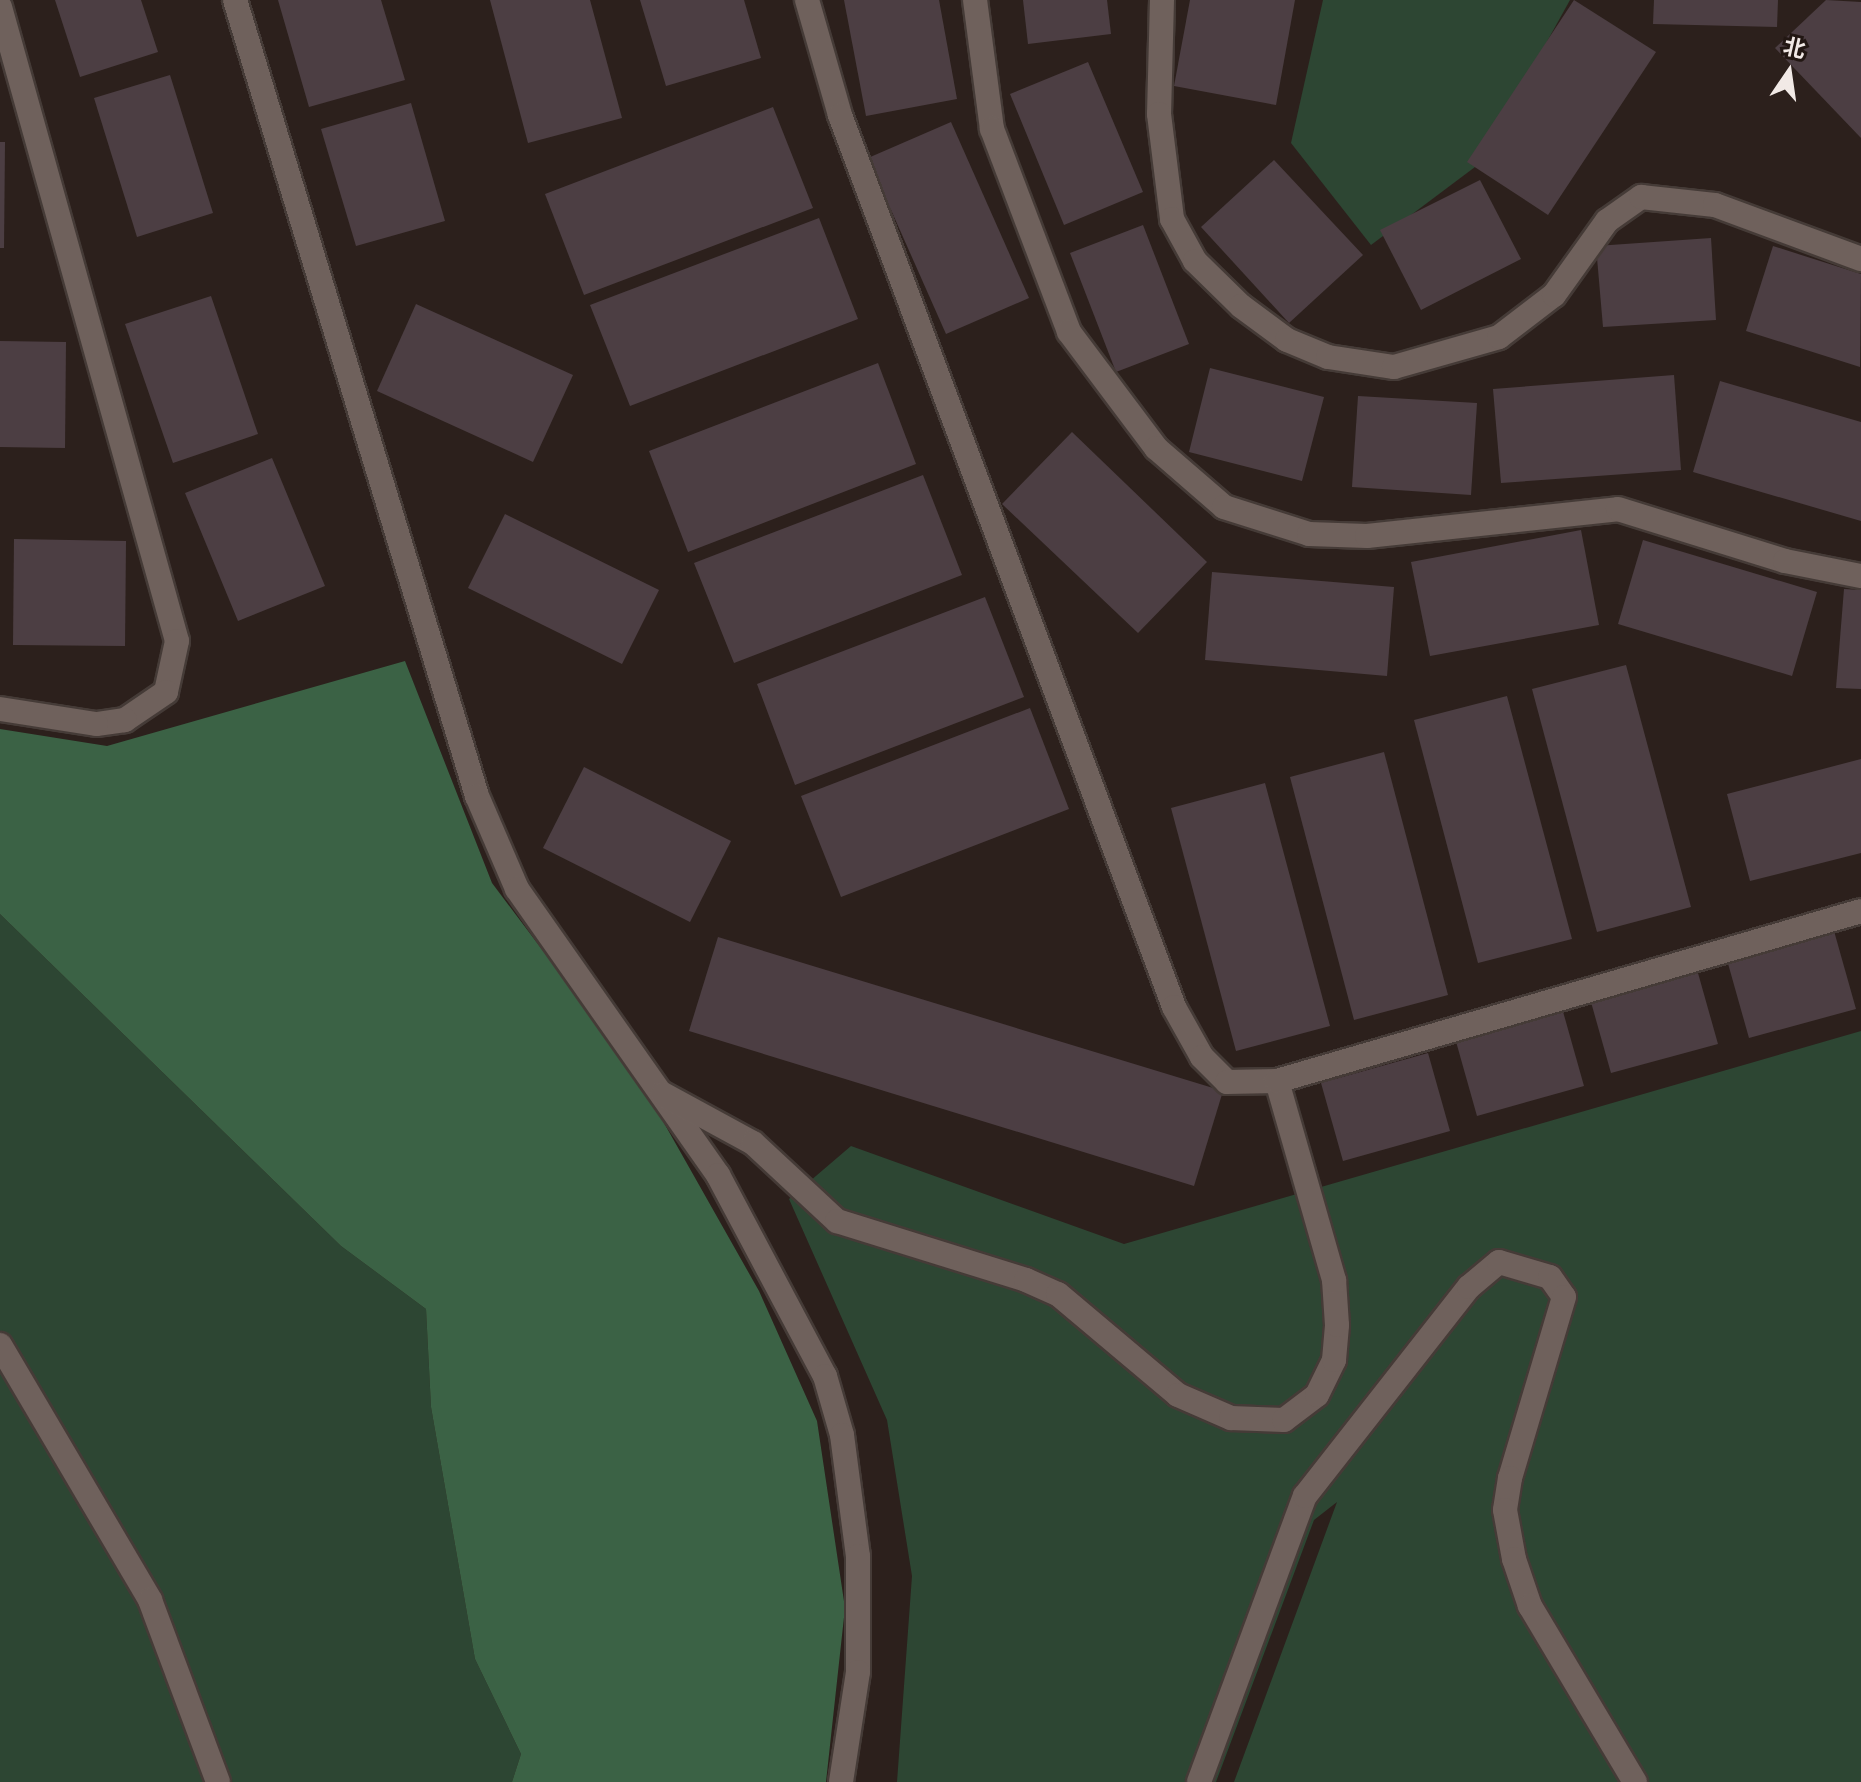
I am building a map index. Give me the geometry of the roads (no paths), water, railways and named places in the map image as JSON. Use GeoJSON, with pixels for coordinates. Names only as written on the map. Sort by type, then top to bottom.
{"type":"FeatureCollection","features":[{"type":"Feature","properties":{"kind":"street"},"geometry":{"type":"LineString","coordinates":[[235,0],[477,796],[517,889],[660,1093],[777,1277],[825,1376],[842,1435],[860,1613],[841,1782]]}},
{"type":"Feature","properties":{"kind":"street"},"geometry":{"type":"LineString","coordinates":[[807,0],[840,115],[1174,1007],[1202,1057],[1227,1082],[1277,1081],[1861,911]]}},
{"type":"Feature","properties":{"kind":"street"},"geometry":{"type":"LineString","coordinates":[[975,0],[992,129],[1069,332],[1156,448],[1224,507],[1309,534],[1367,536],[1618,509],[1785,561],[1861,576]]}},
{"type":"Feature","properties":{"kind":"street"},"geometry":{"type":"LineString","coordinates":[[1162,0],[1159,114],[1172,219],[1195,261],[1241,306],[1287,340],[1328,357],[1394,367],[1499,337],[1554,295],[1607,221],[1641,197],[1715,205],[1861,259]]}},
{"type":"Feature","properties":{"kind":"street"},"geometry":{"type":"LineString","coordinates":[[0,7],[177,641],[166,692],[125,720],[96,724],[1,709]]}},
{"type":"Feature","properties":{"kind":"street"},"geometry":{"type":"LineString","coordinates":[[660,1093],[753,1143],[837,1221],[1058,1294],[1145,1375],[1202,1407],[1256,1424],[1284,1420],[1317,1395],[1334,1360],[1337,1325],[1334,1280],[1277,1081]]}},
{"type":"Feature","properties":{"kind":"street"},"geometry":{"type":"LineString","coordinates":[[1199,1782],[1305,1496],[1469,1287],[1499,1262],[1550,1277],[1564,1297],[1510,1478],[1505,1510],[1514,1559],[1530,1606],[1635,1782]]}},
{"type":"Feature","properties":{"kind":"street"},"geometry":{"type":"LineString","coordinates":[[0,1345],[150,1600],[218,1782]]}}]}
